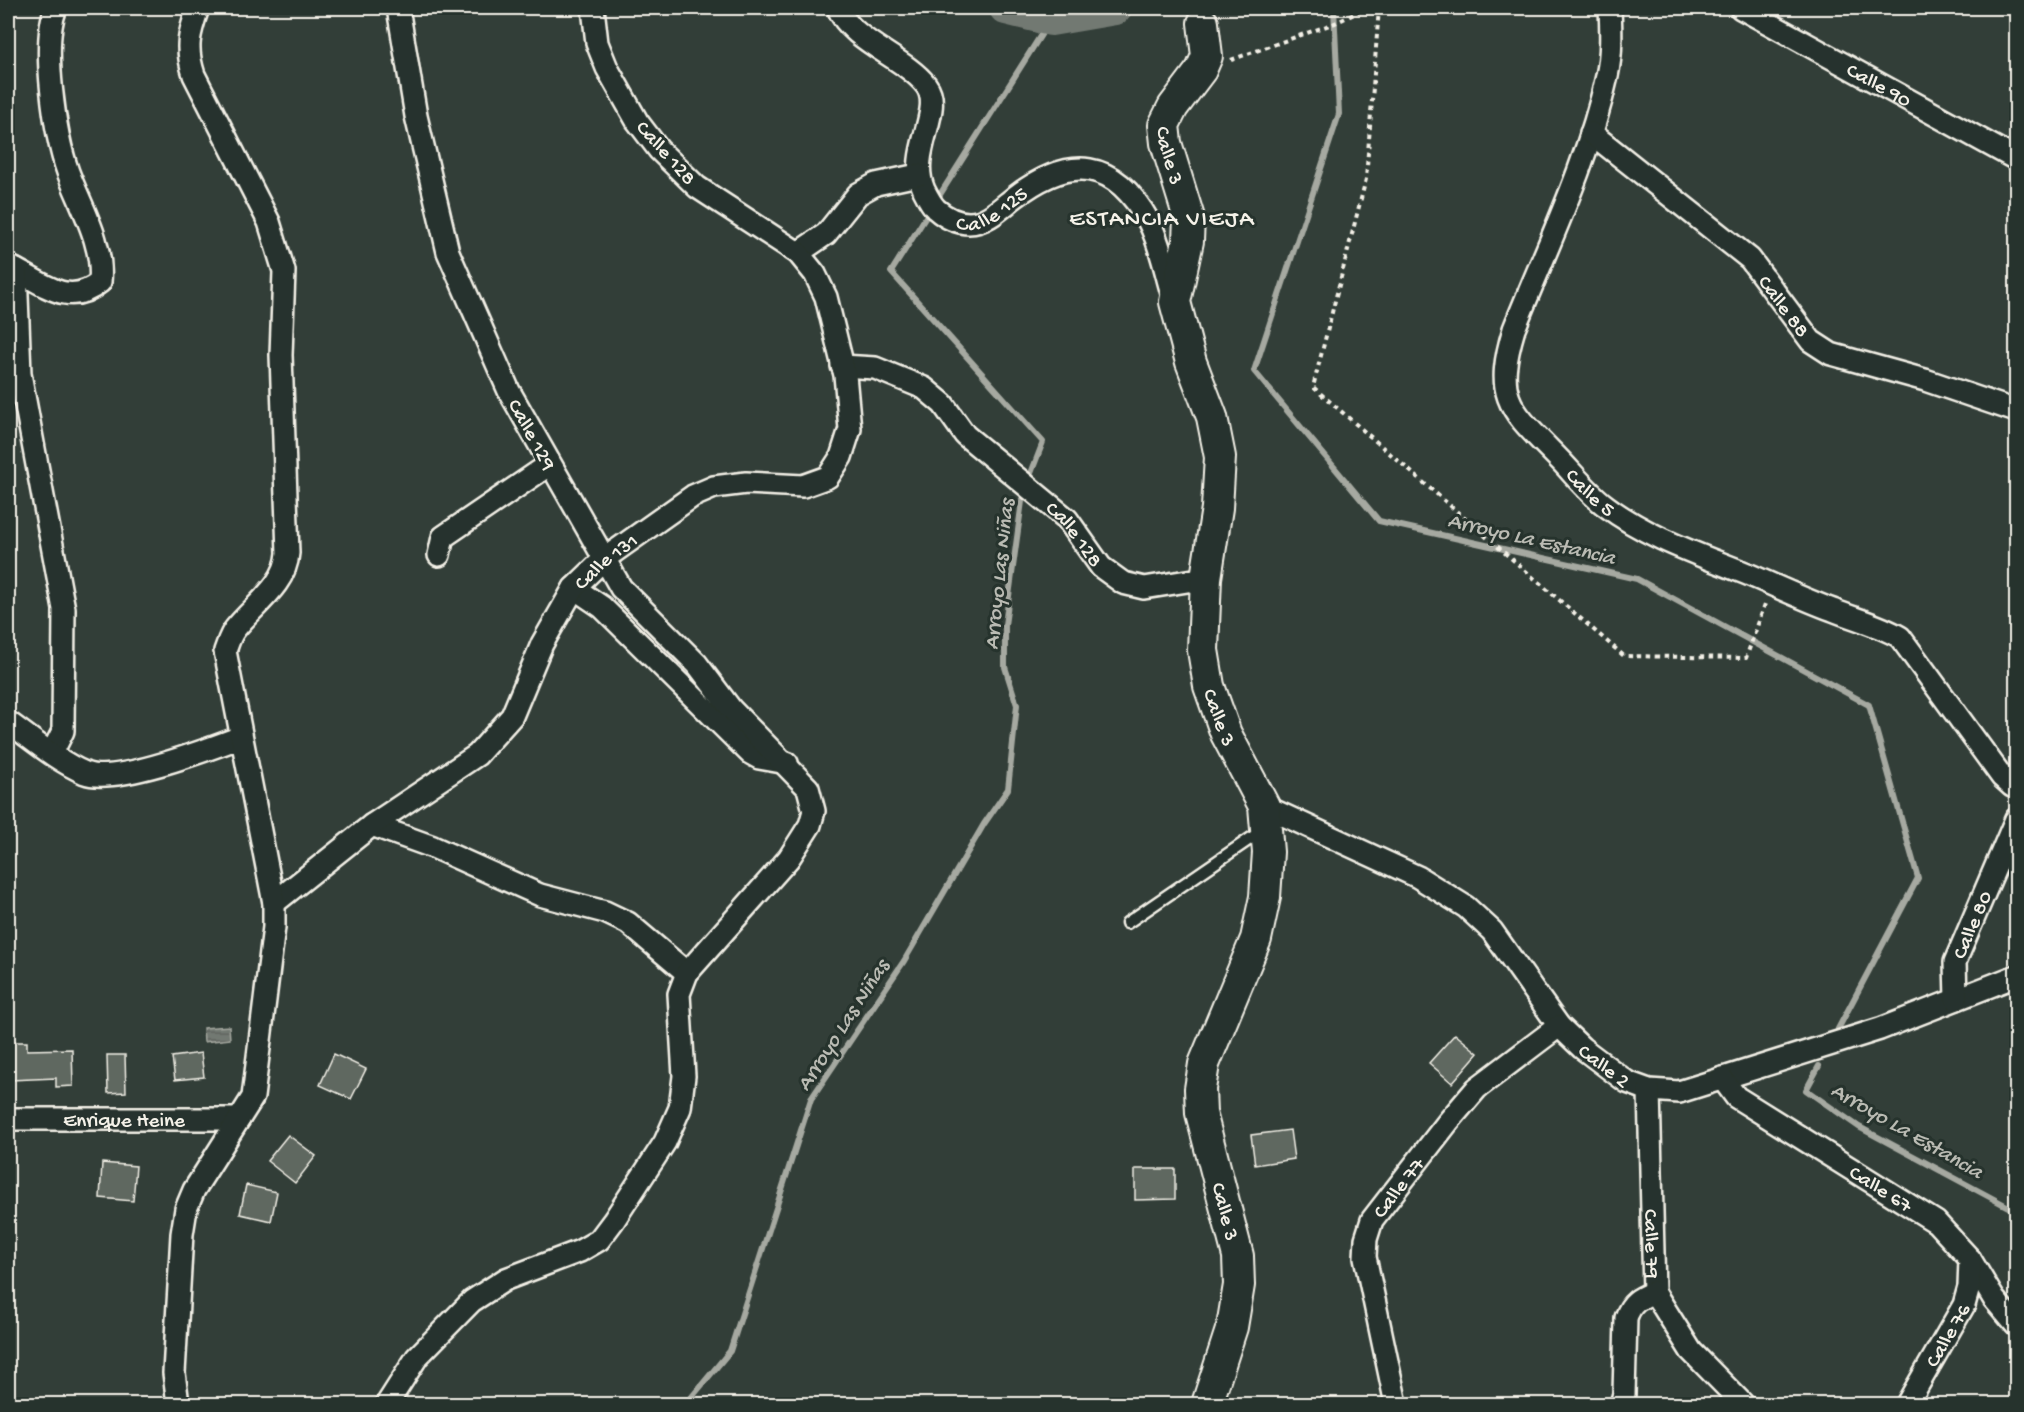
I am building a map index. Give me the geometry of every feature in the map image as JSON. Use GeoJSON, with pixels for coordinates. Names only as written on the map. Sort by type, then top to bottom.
{"type":"FeatureCollection","features":[{"type":"Feature","properties":{"kind":"street"},"geometry":{"type":"LineString","coordinates":[[12,268],[61,293],[80,294],[100,282],[102,263],[67,168],[58,129],[48,48],[56,8]]}},
{"type":"Feature","properties":{"kind":"street"},"geometry":{"type":"LineString","coordinates":[[178,1404],[174,1372],[182,1234],[186,1209],[194,1190],[253,1097],[258,1076],[274,927],[274,903],[225,651],[233,631],[279,580],[287,566],[281,355],[284,271],[269,222],[194,75],[188,54],[190,32],[198,8]]}},
{"type":"Feature","properties":{"kind":"street","name":"Calle 129"},"geometry":{"type":"LineString","coordinates":[[398,8],[416,117],[448,252],[509,391],[621,588],[697,664],[731,709],[787,763],[808,788],[814,811],[810,825],[789,858],[687,973]]}},
{"type":"Feature","properties":{"kind":"street","name":"Calle 128"},"geometry":{"type":"LineString","coordinates":[[593,8],[597,43],[607,68],[637,121],[659,150],[697,187],[798,253]]}},
{"type":"Feature","properties":{"kind":"street"},"geometry":{"type":"LineString","coordinates":[[798,253],[826,234],[858,194],[876,184],[918,175],[922,142],[933,102],[926,86],[852,27],[838,8]]}},
{"type":"Feature","properties":{"kind":"street","name":"Calle 5"},"geometry":{"type":"LineString","coordinates":[[1610,8],[1611,43],[1607,75],[1591,133],[1514,329],[1505,359],[1503,382],[1511,405],[1522,422],[1605,505],[1663,539],[1832,610],[1884,628],[1900,637],[2002,777],[2016,786]]}},
{"type":"Feature","properties":{"kind":"street","name":"Calle 90"},"geometry":{"type":"LineString","coordinates":[[1741,8],[2016,159]]}},
{"type":"Feature","properties":{"kind":"street"},"geometry":{"type":"LineString","coordinates":[[1202,70],[1207,56],[1203,15]]}},
{"type":"Feature","properties":{"kind":"street","name":"Calle 3"},"geometry":{"type":"LineString","coordinates":[[1202,70],[1173,106],[1164,125],[1166,143],[1189,218],[1188,241],[1175,302],[1191,362],[1212,417],[1220,457],[1217,508],[1206,578],[1203,650],[1209,686],[1226,734],[1265,817],[1268,852],[1265,897],[1256,939],[1204,1064],[1200,1089],[1201,1113],[1239,1256],[1239,1285],[1232,1327],[1206,1404]]}},
{"type":"Feature","properties":{"kind":"street","name":"Calle 88"},"geometry":{"type":"LineString","coordinates":[[1591,133],[1750,259],[1811,341],[1831,354],[1925,380],[2016,411]]}},
{"type":"Feature","properties":{"kind":"street","name":"Calle 125"},"geometry":{"type":"LineString","coordinates":[[918,175],[934,207],[950,219],[970,223],[993,215],[1047,175],[1066,169],[1090,168],[1113,178],[1137,202],[1150,224],[1175,302]]}},
{"type":"Feature","properties":{"kind":"street","name":"Calle 131"},"geometry":{"type":"LineString","coordinates":[[274,903],[372,825],[477,755],[512,716],[542,644],[574,588],[604,559],[693,496],[714,487],[746,483],[803,486],[828,477],[841,456],[850,429],[842,366],[826,297],[815,274],[798,253]]}},
{"type":"Feature","properties":{"kind":"street"},"geometry":{"type":"LineString","coordinates":[[12,268],[20,374],[64,609],[63,731],[52,753]]}},
{"type":"Feature","properties":{"kind":"street","name":"Calle 128"},"geometry":{"type":"LineString","coordinates":[[842,366],[874,368],[924,388],[943,404],[966,435],[1067,519],[1101,567],[1122,584],[1144,588],[1206,578]]}},
{"type":"Feature","properties":{"kind":"street"},"geometry":{"type":"LineString","coordinates":[[439,555],[443,537],[550,464]]}},
{"type":"Feature","properties":{"kind":"street"},"geometry":{"type":"LineString","coordinates":[[574,588],[602,607],[750,753],[759,758],[787,763]]}},
{"type":"Feature","properties":{"kind":"street"},"geometry":{"type":"LineString","coordinates":[[8,722],[87,774],[109,777],[197,753],[241,737]]}},
{"type":"Feature","properties":{"kind":"street","name":"Calle 2"},"geometry":{"type":"LineString","coordinates":[[1265,817],[1418,877],[1466,907],[1492,931],[1559,1026],[1582,1048],[1627,1082],[1649,1090],[1679,1092],[1880,1029],[2016,976]]}},
{"type":"Feature","properties":{"kind":"street","name":"Calle 80"},"geometry":{"type":"LineString","coordinates":[[1956,999],[1954,962],[2016,819]]}},
{"type":"Feature","properties":{"kind":"street"},"geometry":{"type":"LineString","coordinates":[[372,825],[433,847],[540,895],[604,912],[628,923],[687,973],[679,994],[684,1076],[680,1108],[665,1142],[614,1220],[598,1240],[580,1251],[506,1280],[472,1301],[417,1357],[387,1404]]}},
{"type":"Feature","properties":{"kind":"street","name":"Calle 77"},"geometry":{"type":"LineString","coordinates":[[1395,1404],[1365,1257],[1366,1239],[1372,1220],[1399,1183],[1477,1088],[1559,1026]]}},
{"type":"Feature","properties":{"kind":"street","name":"Calle 67"},"geometry":{"type":"LineString","coordinates":[[1722,1078],[1736,1097],[1936,1222],[1970,1259],[1994,1299],[2016,1324]]}},
{"type":"Feature","properties":{"kind":"street","name":"Calle 79"},"geometry":{"type":"LineString","coordinates":[[1649,1090],[1654,1292],[1691,1351],[1743,1404]]}},
{"type":"Feature","properties":{"kind":"street","name":"Enrique Heine"},"geometry":{"type":"LineString","coordinates":[[8,1119],[239,1119]]}},
{"type":"Feature","properties":{"kind":"street","name":"Calle 76"},"geometry":{"type":"LineString","coordinates":[[1907,1404],[1964,1305],[1969,1287],[1970,1259]]}},
{"type":"Feature","properties":{"kind":"street"},"geometry":{"type":"LineString","coordinates":[[1621,1404],[1624,1394],[1629,1309],[1637,1299],[1654,1292]]}},
{"type":"Feature","properties":{"kind":"lane"},"geometry":{"type":"LineString","coordinates":[[1127,923],[1265,817]]}},
{"type":"Feature","properties":{"kind":"path"},"geometry":{"type":"LineString","coordinates":[[1202,70],[1335,23],[1367,8]]}},
{"type":"Feature","properties":{"kind":"path"},"geometry":{"type":"LineString","coordinates":[[1379,8],[1366,179],[1313,387],[1624,656],[1746,658],[1772,584]]}},
{"type":"Feature","properties":{"kind":"shaded area"},"geometry":{"type":"Polygon","coordinates":[[[229,1026],[230,1039],[204,1042],[203,1028],[229,1026]]]}},
{"type":"Feature","properties":{"kind":"building"},"geometry":{"type":"Polygon","coordinates":[[[1455,1034],[1478,1053],[1452,1083],[1429,1063],[1455,1034]]]}},
{"type":"Feature","properties":{"kind":"building"},"geometry":{"type":"Polygon","coordinates":[[[9,1042],[27,1042],[27,1050],[72,1049],[73,1086],[56,1087],[56,1078],[10,1080],[9,1042]]]}},
{"type":"Feature","properties":{"kind":"building"},"geometry":{"type":"Polygon","coordinates":[[[201,1053],[204,1077],[175,1080],[172,1057],[201,1053]]]}},
{"type":"Feature","properties":{"kind":"building"},"geometry":{"type":"Polygon","coordinates":[[[334,1054],[366,1069],[351,1099],[320,1085],[334,1054]]]}},
{"type":"Feature","properties":{"kind":"building"},"geometry":{"type":"Polygon","coordinates":[[[107,1055],[125,1055],[126,1092],[108,1093],[107,1055]]]}},
{"type":"Feature","properties":{"kind":"building"},"geometry":{"type":"Polygon","coordinates":[[[1290,1130],[1294,1159],[1255,1165],[1251,1135],[1290,1130]]]}},
{"type":"Feature","properties":{"kind":"building"},"geometry":{"type":"Polygon","coordinates":[[[288,1135],[316,1156],[295,1183],[267,1161],[288,1135]]]}},
{"type":"Feature","properties":{"kind":"building"},"geometry":{"type":"Polygon","coordinates":[[[102,1163],[136,1166],[133,1201],[100,1198],[102,1163]]]}},
{"type":"Feature","properties":{"kind":"building"},"geometry":{"type":"Polygon","coordinates":[[[1135,1169],[1175,1169],[1175,1199],[1135,1200],[1135,1169]]]}},
{"type":"Feature","properties":{"kind":"building"},"geometry":{"type":"Polygon","coordinates":[[[246,1185],[277,1192],[271,1221],[240,1214],[246,1185]]]}},
{"type":"Feature","properties":{"kind":"waterway"},"geometry":{"type":"LineString","coordinates":[[1006,8],[1051,19],[1115,8]]}},
{"type":"Feature","properties":{"kind":"waterway","name":"Arroyo La Estancia"},"geometry":{"type":"LineString","coordinates":[[1334,8],[1339,114],[1254,371],[1379,521],[1637,579],[1869,705],[1918,878],[1838,1029]]}},
{"type":"Feature","properties":{"kind":"waterway","name":"Arroyo Las Niñas"},"geometry":{"type":"LineString","coordinates":[[686,1404],[730,1351],[811,1099],[904,961],[984,824],[1008,789],[1017,705],[1005,667],[1005,625],[1023,494],[1043,442],[891,272],[1051,19]]}},
{"type":"Feature","properties":{"kind":"waterway","name":"Arroyo La Estancia"},"geometry":{"type":"LineString","coordinates":[[1819,1066],[1806,1090],[1859,1127],[2016,1211]]}},
{"type":"Feature","properties":{"kind":"district","name":"ESTANCIA VIEJA"},"geometry":{"type":"Point","coordinates":[1162,217]}}]}
